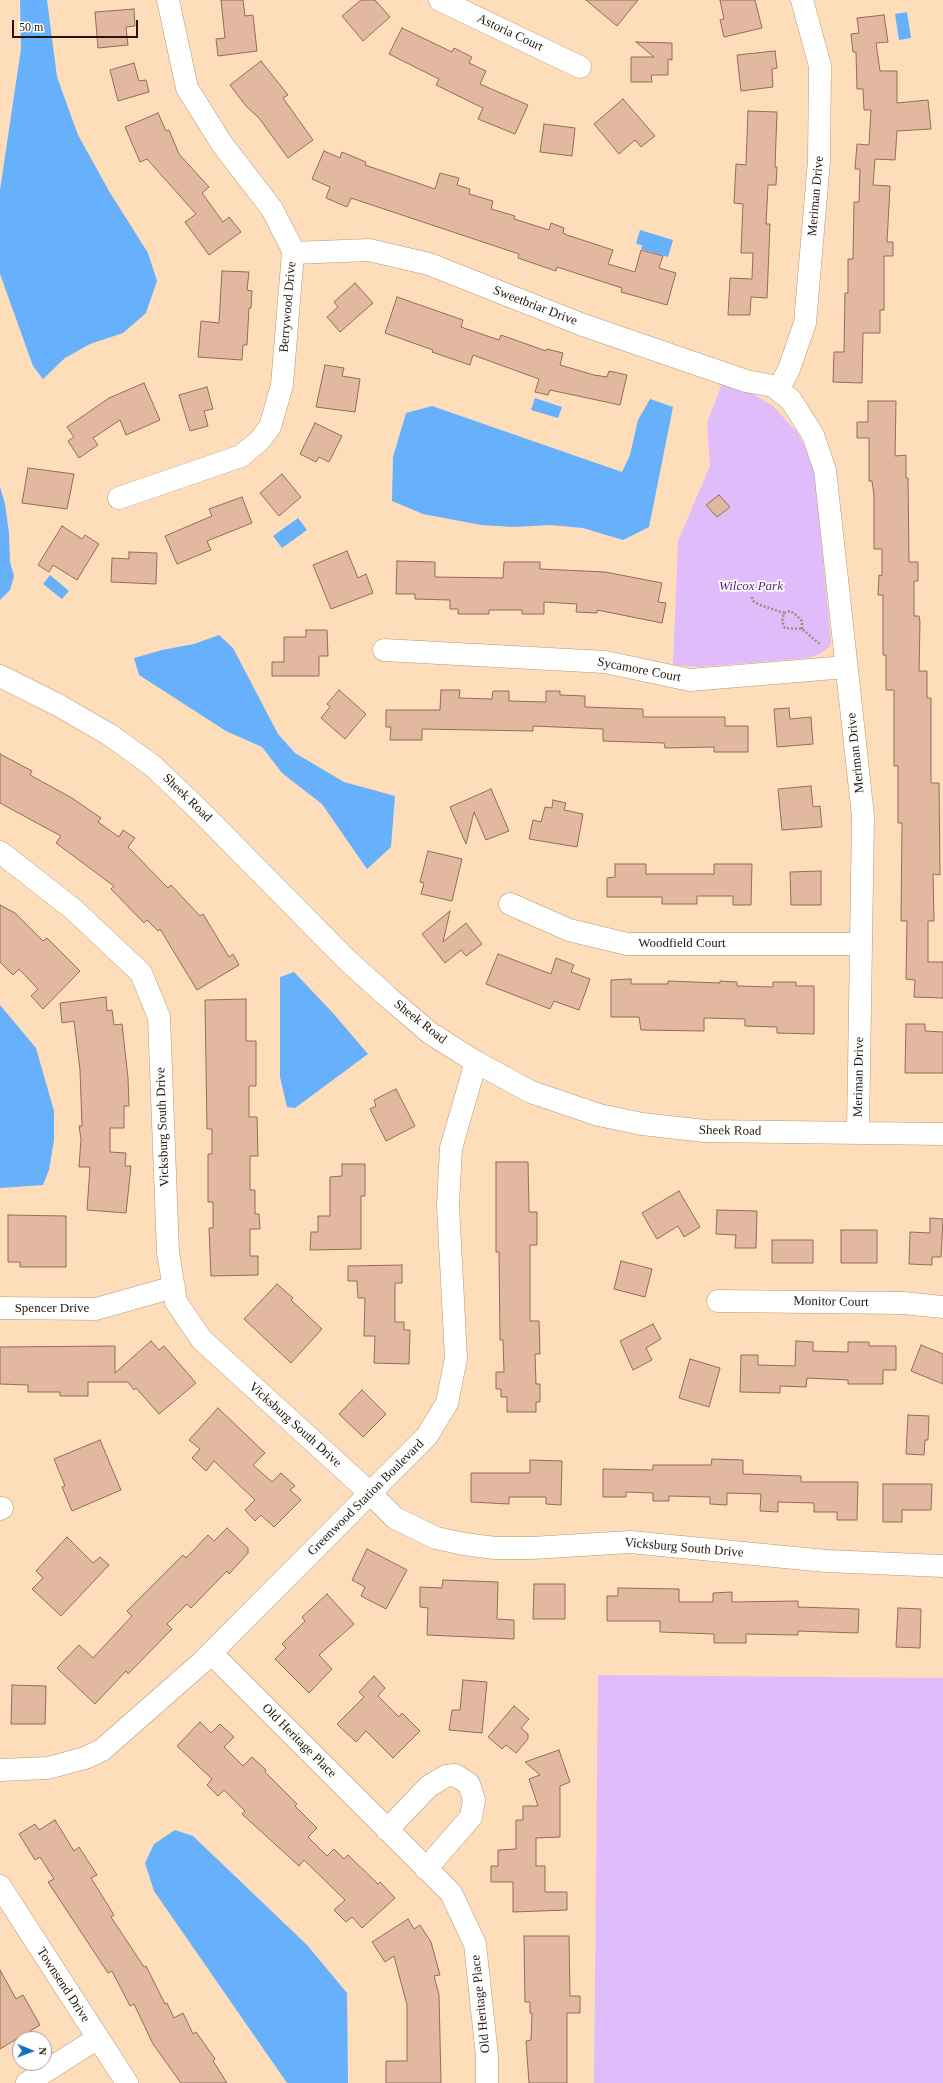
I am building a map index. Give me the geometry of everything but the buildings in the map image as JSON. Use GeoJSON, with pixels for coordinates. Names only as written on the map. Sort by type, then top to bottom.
{"type":"FeatureCollection","features":[{"type":"Feature","properties":{"kind":"street","name":"Berrywood Drive"},"geometry":{"type":"LineString","coordinates":[[119,498],[241,456],[259,441],[270,427],[282,385],[293,253],[272,209],[222,144],[187,88],[168,0]]}},
{"type":"Feature","properties":{"kind":"street","name":"Astoria Court"},"geometry":{"type":"LineString","coordinates":[[440,0],[580,67]]}},
{"type":"Feature","properties":{"kind":"street","name":"Meriman Drive"},"geometry":{"type":"LineString","coordinates":[[802,0],[820,66],[819,161],[805,323],[789,369],[775,388],[791,400],[813,435],[825,470],[863,816],[858,1133]]}},
{"type":"Feature","properties":{"kind":"street","name":"Sweetbriar Drive"},"geometry":{"type":"LineString","coordinates":[[293,253],[369,250],[429,264],[583,325],[746,381],[775,388]]}},
{"type":"Feature","properties":{"kind":"street","name":"Sycamore Court"},"geometry":{"type":"LineString","coordinates":[[384,650],[605,662],[690,680],[846,667]]}},
{"type":"Feature","properties":{"kind":"street","name":"Sheek Road"},"geometry":{"type":"LineString","coordinates":[[0,676],[58,704],[104,732],[153,766],[200,811],[346,960],[430,1033],[476,1062],[531,1092],[561,1104],[642,1124],[705,1132],[943,1134]]}},
{"type":"Feature","properties":{"kind":"street","name":"Vicksburg South Drive"},"geometry":{"type":"LineString","coordinates":[[0,852],[73,909],[141,974],[159,1017],[168,1252],[176,1302],[202,1340],[370,1493],[395,1518],[436,1538],[464,1544],[495,1548],[532,1548],[630,1542],[826,1561],[943,1566]]}},
{"type":"Feature","properties":{"kind":"street","name":"Woodfield Court"},"geometry":{"type":"LineString","coordinates":[[510,904],[569,930],[627,944],[861,944]]}},
{"type":"Feature","properties":{"kind":"street","name":"Greenwood Station Boulevard"},"geometry":{"type":"LineString","coordinates":[[0,1770],[48,1768],[85,1758],[102,1750],[210,1653],[427,1436],[447,1403],[456,1358],[448,1205],[451,1148],[476,1062]]}},
{"type":"Feature","properties":{"kind":"street","name":"Spencer Drive"},"geometry":{"type":"LineString","coordinates":[[0,1308],[96,1309],[174,1287]]}},
{"type":"Feature","properties":{"kind":"street","name":"Monitor Court"},"geometry":{"type":"LineString","coordinates":[[718,1301],[903,1303],[943,1307]]}},
{"type":"Feature","properties":{"kind":"street","name":"Old Heritage Place"},"geometry":{"type":"LineString","coordinates":[[210,1653],[450,1893],[475,1944],[487,2056],[487,2083]]}},
{"type":"Feature","properties":{"kind":"street"},"geometry":{"type":"LineString","coordinates":[[387,1830],[429,1786],[446,1776],[455,1775],[469,1784],[474,1800],[471,1817],[426,1869]]}},
{"type":"Feature","properties":{"kind":"street","name":"Townsend Drive"},"geometry":{"type":"LineString","coordinates":[[0,1886],[127,2083]]}},
{"type":"Feature","properties":{"kind":"street"},"geometry":{"type":"LineString","coordinates":[[27,2083],[98,2038]]}},
{"type":"Feature","properties":{"kind":"path"},"geometry":{"type":"LineString","coordinates":[[752,597],[753,601],[760,605],[784,613],[790,611],[802,621],[802,629]]}},
{"type":"Feature","properties":{"kind":"path"},"geometry":{"type":"LineString","coordinates":[[784,613],[782,622],[785,628],[802,629],[821,645]]}},
{"type":"Feature","properties":{"kind":"green space","name":"Wilcox Park"},"geometry":{"type":"Polygon","coordinates":[[[723,381],[751,393],[773,406],[797,432],[814,464],[831,643],[828,648],[820,654],[808,658],[698,667],[673,665],[678,541],[710,466],[707,423],[723,381]]]}},
{"type":"Feature","properties":{"kind":"green space"},"geometry":{"type":"Polygon","coordinates":[[[598,1675],[943,1678],[943,2083],[594,2083],[598,1675]]]}},
{"type":"Feature","properties":{"kind":"water"},"geometry":{"type":"Polygon","coordinates":[[[20,0],[47,0],[57,77],[78,135],[109,191],[148,253],[157,281],[146,313],[123,333],[90,344],[65,358],[43,379],[33,366],[0,274],[0,190],[21,49],[20,0]]]}},
{"type":"Feature","properties":{"kind":"water"},"geometry":{"type":"Polygon","coordinates":[[[907,12],[911,38],[899,40],[895,14],[907,12]]]}},
{"type":"Feature","properties":{"kind":"water"},"geometry":{"type":"Polygon","coordinates":[[[640,230],[673,240],[668,257],[641,249],[642,245],[636,244],[640,230]]]}},
{"type":"Feature","properties":{"kind":"water"},"geometry":{"type":"Polygon","coordinates":[[[535,398],[562,407],[558,418],[531,410],[535,398]]]}},
{"type":"Feature","properties":{"kind":"water"},"geometry":{"type":"Polygon","coordinates":[[[650,399],[673,407],[649,527],[623,540],[583,528],[550,525],[514,527],[481,525],[423,514],[392,501],[393,457],[406,413],[432,406],[622,472],[630,455],[638,420],[650,399]]]}},
{"type":"Feature","properties":{"kind":"water"},"geometry":{"type":"Polygon","coordinates":[[[0,487],[5,504],[9,533],[10,562],[14,576],[10,590],[0,600],[0,487]]]}},
{"type":"Feature","properties":{"kind":"water"},"geometry":{"type":"Polygon","coordinates":[[[298,518],[307,530],[282,548],[273,536],[298,518]]]}},
{"type":"Feature","properties":{"kind":"water"},"geometry":{"type":"Polygon","coordinates":[[[50,575],[69,591],[62,599],[43,584],[50,575]]]}},
{"type":"Feature","properties":{"kind":"water"},"geometry":{"type":"Polygon","coordinates":[[[219,635],[233,648],[278,734],[295,753],[344,782],[395,796],[391,847],[367,869],[322,804],[282,773],[262,747],[226,731],[139,675],[134,658],[162,650],[194,644],[219,635]]]}},
{"type":"Feature","properties":{"kind":"water"},"geometry":{"type":"Polygon","coordinates":[[[294,972],[332,1012],[368,1054],[295,1108],[287,1107],[280,1077],[280,977],[294,972]]]}},
{"type":"Feature","properties":{"kind":"water"},"geometry":{"type":"Polygon","coordinates":[[[0,1005],[36,1048],[54,1111],[54,1140],[49,1170],[43,1185],[0,1188],[0,1005]]]}},
{"type":"Feature","properties":{"kind":"water"},"geometry":{"type":"Polygon","coordinates":[[[175,1830],[193,1836],[307,1945],[347,1993],[348,2083],[287,2083],[154,1891],[145,1863],[154,1844],[175,1830]]]}}]}
